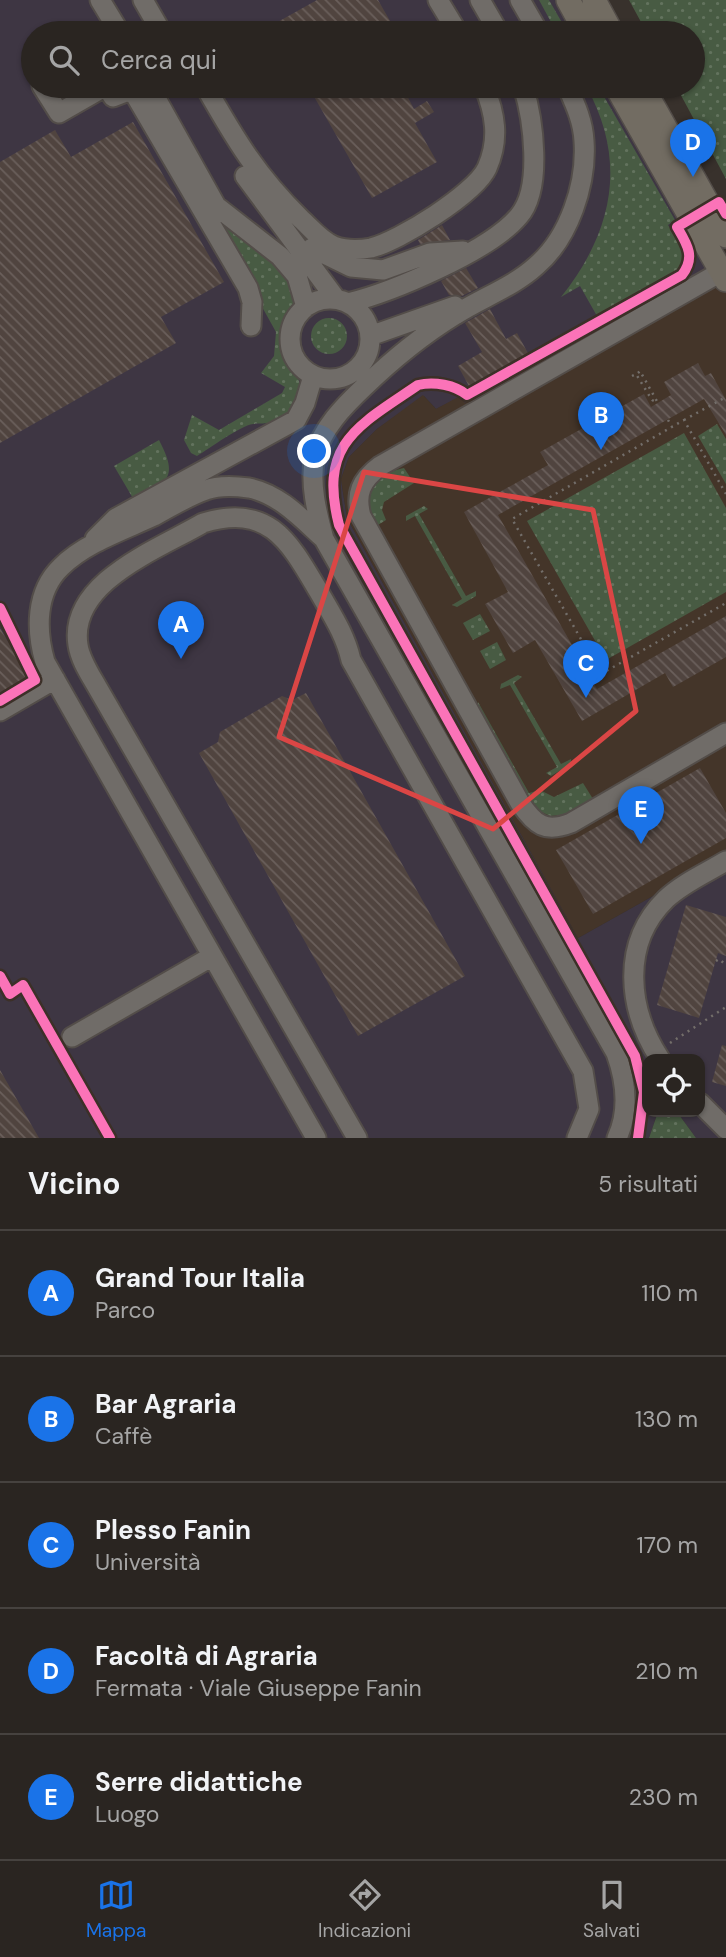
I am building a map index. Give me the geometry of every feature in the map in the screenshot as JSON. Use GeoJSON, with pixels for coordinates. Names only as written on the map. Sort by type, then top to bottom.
{"type":"FeatureCollection","features":[{"type":"Feature","properties":{"kind":"main road"},"geometry":{"type":"LineString","coordinates":[[568,0],[579,21]]}},
{"type":"Feature","properties":{"kind":"main road"},"geometry":{"type":"LineString","coordinates":[[594,0],[605,21]]}},
{"type":"Feature","properties":{"kind":"main road"},"geometry":{"type":"LineString","coordinates":[[623,98],[724,274]]}},
{"type":"Feature","properties":{"kind":"main road"},"geometry":{"type":"LineString","coordinates":[[649,98],[726,236]]}},
{"type":"Feature","properties":{"kind":"street"},"geometry":{"type":"LineString","coordinates":[[100,0],[113,21]]}},
{"type":"Feature","properties":{"kind":"street"},"geometry":{"type":"LineString","coordinates":[[144,0],[155,21]]}},
{"type":"Feature","properties":{"kind":"street"},"geometry":{"type":"LineString","coordinates":[[157,0],[169,21]]}},
{"type":"Feature","properties":{"kind":"street"},"geometry":{"type":"LineString","coordinates":[[438,0],[451,21]]}},
{"type":"Feature","properties":{"kind":"street"},"geometry":{"type":"LineString","coordinates":[[480,0],[492,21]]}},
{"type":"Feature","properties":{"kind":"street"},"geometry":{"type":"LineString","coordinates":[[520,0],[532,21]]}},
{"type":"Feature","properties":{"kind":"street"},"geometry":{"type":"LineString","coordinates":[[50,98],[59,113],[85,98]]}},
{"type":"Feature","properties":{"kind":"street"},"geometry":{"type":"LineString","coordinates":[[137,98],[248,288],[252,302],[251,326]]}},
{"type":"Feature","properties":{"kind":"street"},"geometry":{"type":"LineString","coordinates":[[156,98],[216,206],[280,256],[297,276],[306,307]]}},
{"type":"Feature","properties":{"kind":"street"},"geometry":{"type":"LineString","coordinates":[[199,98],[236,163],[342,301],[367,323],[369,350],[353,372],[316,456],[313,483],[324,539],[616,1053],[625,1082],[625,1108],[617,1138]]}},
{"type":"Feature","properties":{"kind":"street"},"geometry":{"type":"LineString","coordinates":[[212,98],[244,155],[275,193],[321,237],[334,246],[353,250],[373,247],[468,193],[486,170],[494,149],[496,130],[489,98]]}},
{"type":"Feature","properties":{"kind":"street"},"geometry":{"type":"LineString","coordinates":[[353,372],[341,379],[313,376],[294,359],[290,347],[293,322],[306,307],[323,299],[342,301],[409,284],[499,233],[520,215],[531,190],[531,128],[525,98]]}},
{"type":"Feature","properties":{"kind":"street"},"geometry":{"type":"LineString","coordinates":[[326,431],[342,407],[399,354],[454,316],[523,276],[552,249],[576,200],[583,172],[584,140],[579,113],[572,98]]}},
{"type":"Feature","properties":{"kind":"street"},"geometry":{"type":"LineString","coordinates":[[275,193],[288,228],[314,249],[351,267],[383,270],[430,253],[468,251]]}},
{"type":"Feature","properties":{"kind":"street"},"geometry":{"type":"LineString","coordinates":[[724,274],[380,466],[360,487],[357,501],[361,516],[520,803],[541,825],[555,829],[571,823],[726,733]]}},
{"type":"Feature","properties":{"kind":"street"},"geometry":{"type":"LineString","coordinates":[[370,336],[492,293]]}},
{"type":"Feature","properties":{"kind":"street"},"geometry":{"type":"LineString","coordinates":[[85,550],[116,519],[296,420],[305,403],[313,376]]}},
{"type":"Feature","properties":{"kind":"street"},"geometry":{"type":"LineString","coordinates":[[316,1138],[55,679],[41,650],[38,621],[42,603],[60,568],[85,550],[207,489],[222,486],[249,488],[275,498],[324,539]]}},
{"type":"Feature","properties":{"kind":"street"},"geometry":{"type":"LineString","coordinates":[[357,1138],[90,674],[78,645],[81,618],[87,602],[108,577],[202,523],[240,516],[278,532],[296,554],[346,639],[351,660],[583,1071],[589,1109],[577,1138]]}},
{"type":"Feature","properties":{"kind":"street"},"geometry":{"type":"LineString","coordinates":[[0,711],[55,679]]}},
{"type":"Feature","properties":{"kind":"street"},"geometry":{"type":"LineString","coordinates":[[103,764],[132,748]]}},
{"type":"Feature","properties":{"kind":"street"},"geometry":{"type":"LineString","coordinates":[[657,1054],[640,1022],[633,986],[642,935],[667,898],[726,861]]}},
{"type":"Feature","properties":{"kind":"street"},"geometry":{"type":"LineString","coordinates":[[72,1037],[211,957]]}},
{"type":"Feature","properties":{"kind":"street"},"geometry":{"type":"LineString","coordinates":[[705,1108],[726,1129]]}},
{"type":"Feature","properties":{"kind":"path"},"geometry":{"type":"LineString","coordinates":[[632,376],[636,373],[640,371],[658,403],[652,400],[636,373]]}},
{"type":"Feature","properties":{"kind":"path"},"geometry":{"type":"LineString","coordinates":[[726,397],[512,519],[601,674],[726,603]]}},
{"type":"Feature","properties":{"kind":"path"},"geometry":{"type":"LineString","coordinates":[[668,420],[672,427]]}},
{"type":"Feature","properties":{"kind":"path"},"geometry":{"type":"LineString","coordinates":[[684,420],[726,494]]}},
{"type":"Feature","properties":{"kind":"path"},"geometry":{"type":"LineString","coordinates":[[716,961],[719,959],[726,965]]}},
{"type":"Feature","properties":{"kind":"path"},"geometry":{"type":"LineString","coordinates":[[657,1054],[726,1007]]}},
{"type":"Feature","properties":{"kind":"highlighted area"},"geometry":{"type":"Polygon","coordinates":[[[364,472],[593,510],[636,711],[493,829],[279,737],[364,472]]]}},
{"type":"Feature","properties":{"kind":"shaded area"},"geometry":{"type":"Polygon","coordinates":[[[0,0],[556,0],[568,21],[21,21],[21,98],[611,98],[706,270],[464,404],[460,397],[436,409],[424,396],[377,429],[349,457],[341,479],[347,518],[578,938],[726,855],[726,1138],[696,1138],[681,1117],[705,1117],[705,1054],[642,1054],[642,1117],[656,1117],[649,1138],[0,1138],[0,0]]]}},
{"type":"Feature","properties":{"kind":"shaded area"},"geometry":{"type":"Polygon","coordinates":[[[726,280],[726,855],[578,938],[347,518],[341,479],[349,457],[377,429],[423,395],[436,409],[460,396],[465,403],[680,283],[685,292],[726,280]]]}},
{"type":"Feature","properties":{"kind":"green space"},"geometry":{"type":"Polygon","coordinates":[[[539,0],[549,0],[561,21],[550,21],[539,0]]]}},
{"type":"Feature","properties":{"kind":"green space"},"geometry":{"type":"Polygon","coordinates":[[[629,0],[726,0],[726,179],[682,98],[705,98],[705,21],[640,21],[629,0]]]}},
{"type":"Feature","properties":{"kind":"green space"},"geometry":{"type":"Polygon","coordinates":[[[592,98],[605,98],[675,220],[668,225],[682,249],[684,261],[679,274],[597,316],[580,286],[561,297],[593,247],[609,195],[607,141],[592,98]]]}},
{"type":"Feature","properties":{"kind":"green space"},"geometry":{"type":"Polygon","coordinates":[[[220,220],[269,256],[287,279],[293,292],[294,307],[286,344],[299,388],[294,404],[278,420],[247,426],[197,456],[191,453],[184,440],[192,415],[219,430],[282,393],[285,387],[261,373],[274,356],[276,332],[216,224],[220,220]]]}},
{"type":"Feature","properties":{"kind":"green space"},"geometry":{"type":"Polygon","coordinates":[[[329,318],[342,323],[347,336],[342,349],[329,354],[316,349],[311,336],[316,323],[329,318]]]}},
{"type":"Feature","properties":{"kind":"green space"},"geometry":{"type":"Polygon","coordinates":[[[717,424],[726,439],[726,484],[698,436],[717,424]]]}},
{"type":"Feature","properties":{"kind":"green space"},"geometry":{"type":"Polygon","coordinates":[[[684,433],[726,508],[726,592],[606,660],[527,521],[684,433]]]}},
{"type":"Feature","properties":{"kind":"green space"},"geometry":{"type":"Polygon","coordinates":[[[159,440],[168,463],[167,478],[134,500],[114,466],[159,440]]]}},
{"type":"Feature","properties":{"kind":"green space"},"geometry":{"type":"Polygon","coordinates":[[[404,468],[414,483],[384,502],[382,510],[386,520],[378,525],[429,617],[423,614],[388,555],[367,507],[366,495],[371,485],[387,474],[404,468]]]}},
{"type":"Feature","properties":{"kind":"green space"},"geometry":{"type":"Polygon","coordinates":[[[424,506],[428,509],[419,514],[466,596],[476,591],[476,596],[457,607],[452,605],[462,599],[415,516],[406,521],[406,516],[424,506]]]}},
{"type":"Feature","properties":{"kind":"green space"},"geometry":{"type":"Polygon","coordinates":[[[480,614],[490,631],[473,640],[463,623],[480,614]]]}},
{"type":"Feature","properties":{"kind":"green space"},"geometry":{"type":"Polygon","coordinates":[[[497,642],[506,660],[490,669],[480,651],[497,642]]]}},
{"type":"Feature","properties":{"kind":"green space"},"geometry":{"type":"Polygon","coordinates":[[[518,675],[522,677],[514,683],[561,764],[571,759],[571,764],[551,776],[546,773],[557,767],[510,685],[500,689],[501,684],[518,675]]]}},
{"type":"Feature","properties":{"kind":"green space"},"geometry":{"type":"Polygon","coordinates":[[[478,702],[529,793],[540,790],[554,797],[583,783],[593,799],[564,815],[550,816],[531,807],[478,709],[478,702]]]}},
{"type":"Feature","properties":{"kind":"green space"},"geometry":{"type":"Polygon","coordinates":[[[656,1117],[681,1117],[696,1138],[649,1138],[656,1117]]]}},
{"type":"Feature","properties":{"kind":"building"},"geometry":{"type":"Polygon","coordinates":[[[317,0],[378,0],[390,21],[279,21],[317,0]]]}},
{"type":"Feature","properties":{"kind":"building"},"geometry":{"type":"Polygon","coordinates":[[[315,98],[408,98],[414,109],[427,101],[434,112],[415,123],[437,162],[372,198],[315,98]]]}},
{"type":"Feature","properties":{"kind":"building"},"geometry":{"type":"Polygon","coordinates":[[[133,122],[224,282],[161,317],[176,343],[0,443],[0,162],[55,130],[71,157],[133,122]]]}},
{"type":"Feature","properties":{"kind":"building"},"geometry":{"type":"Polygon","coordinates":[[[442,225],[450,240],[420,244],[418,240],[442,225]]]}},
{"type":"Feature","properties":{"kind":"building"},"geometry":{"type":"Polygon","coordinates":[[[466,268],[478,288],[462,296],[449,295],[441,281],[466,268]]]}},
{"type":"Feature","properties":{"kind":"building"},"geometry":{"type":"Polygon","coordinates":[[[490,309],[506,339],[517,333],[529,355],[470,388],[458,366],[482,352],[465,323],[490,309]]]}},
{"type":"Feature","properties":{"kind":"building"},"geometry":{"type":"Polygon","coordinates":[[[698,363],[705,376],[711,373],[726,400],[726,435],[704,399],[498,515],[597,689],[726,616],[726,657],[673,687],[665,673],[582,721],[535,640],[513,653],[485,604],[508,592],[464,512],[548,465],[540,452],[644,394],[651,407],[671,395],[664,382],[698,363]]]}},
{"type":"Feature","properties":{"kind":"building"},"geometry":{"type":"Polygon","coordinates":[[[0,628],[29,678],[0,694],[0,628]]]}},
{"type":"Feature","properties":{"kind":"building"},"geometry":{"type":"Polygon","coordinates":[[[306,693],[465,976],[358,1036],[199,753],[218,742],[220,732],[282,696],[292,700],[306,693]]]}},
{"type":"Feature","properties":{"kind":"building"},"geometry":{"type":"Polygon","coordinates":[[[700,768],[726,813],[726,838],[593,914],[556,850],[700,768]]]}},
{"type":"Feature","properties":{"kind":"building"},"geometry":{"type":"Polygon","coordinates":[[[686,905],[726,917],[726,956],[718,953],[699,1018],[657,1005],[686,905]]]}},
{"type":"Feature","properties":{"kind":"building"},"geometry":{"type":"Polygon","coordinates":[[[722,1045],[726,1046],[726,1086],[712,1082],[722,1045]]]}},
{"type":"Feature","properties":{"kind":"building"},"geometry":{"type":"Polygon","coordinates":[[[0,1070],[39,1138],[0,1138],[0,1070]]]}},
{"type":"Feature","properties":{"kind":"cycle path"},"geometry":{"type":"LineString","coordinates":[[638,1138],[644,1092],[635,1056],[339,525],[334,497],[334,474],[339,455],[361,426],[418,385],[444,385],[467,395],[682,275],[689,256],[687,245],[677,227],[719,202],[726,214]]}},
{"type":"Feature","properties":{"kind":"cycle path"},"geometry":{"type":"LineString","coordinates":[[0,608],[35,680],[0,701]]}},
{"type":"Feature","properties":{"kind":"cycle path"},"geometry":{"type":"LineString","coordinates":[[0,976],[10,994],[23,985],[110,1138]]}},
{"type":"Feature","properties":{"kind":"place","name":"Facoltà di Agraria"},"geometry":{"type":"Point","coordinates":[693,177]}},
{"type":"Feature","properties":{"kind":"place","name":"Bar Agraria"},"geometry":{"type":"Point","coordinates":[601,450]}},
{"type":"Feature","properties":{"kind":"place","name":"Grand Tour Italia"},"geometry":{"type":"Point","coordinates":[181,659]}},
{"type":"Feature","properties":{"kind":"place","name":"Plesso Fanin"},"geometry":{"type":"Point","coordinates":[586,698]}},
{"type":"Feature","properties":{"kind":"place","name":"Serre didattiche"},"geometry":{"type":"Point","coordinates":[641,844]}}]}
